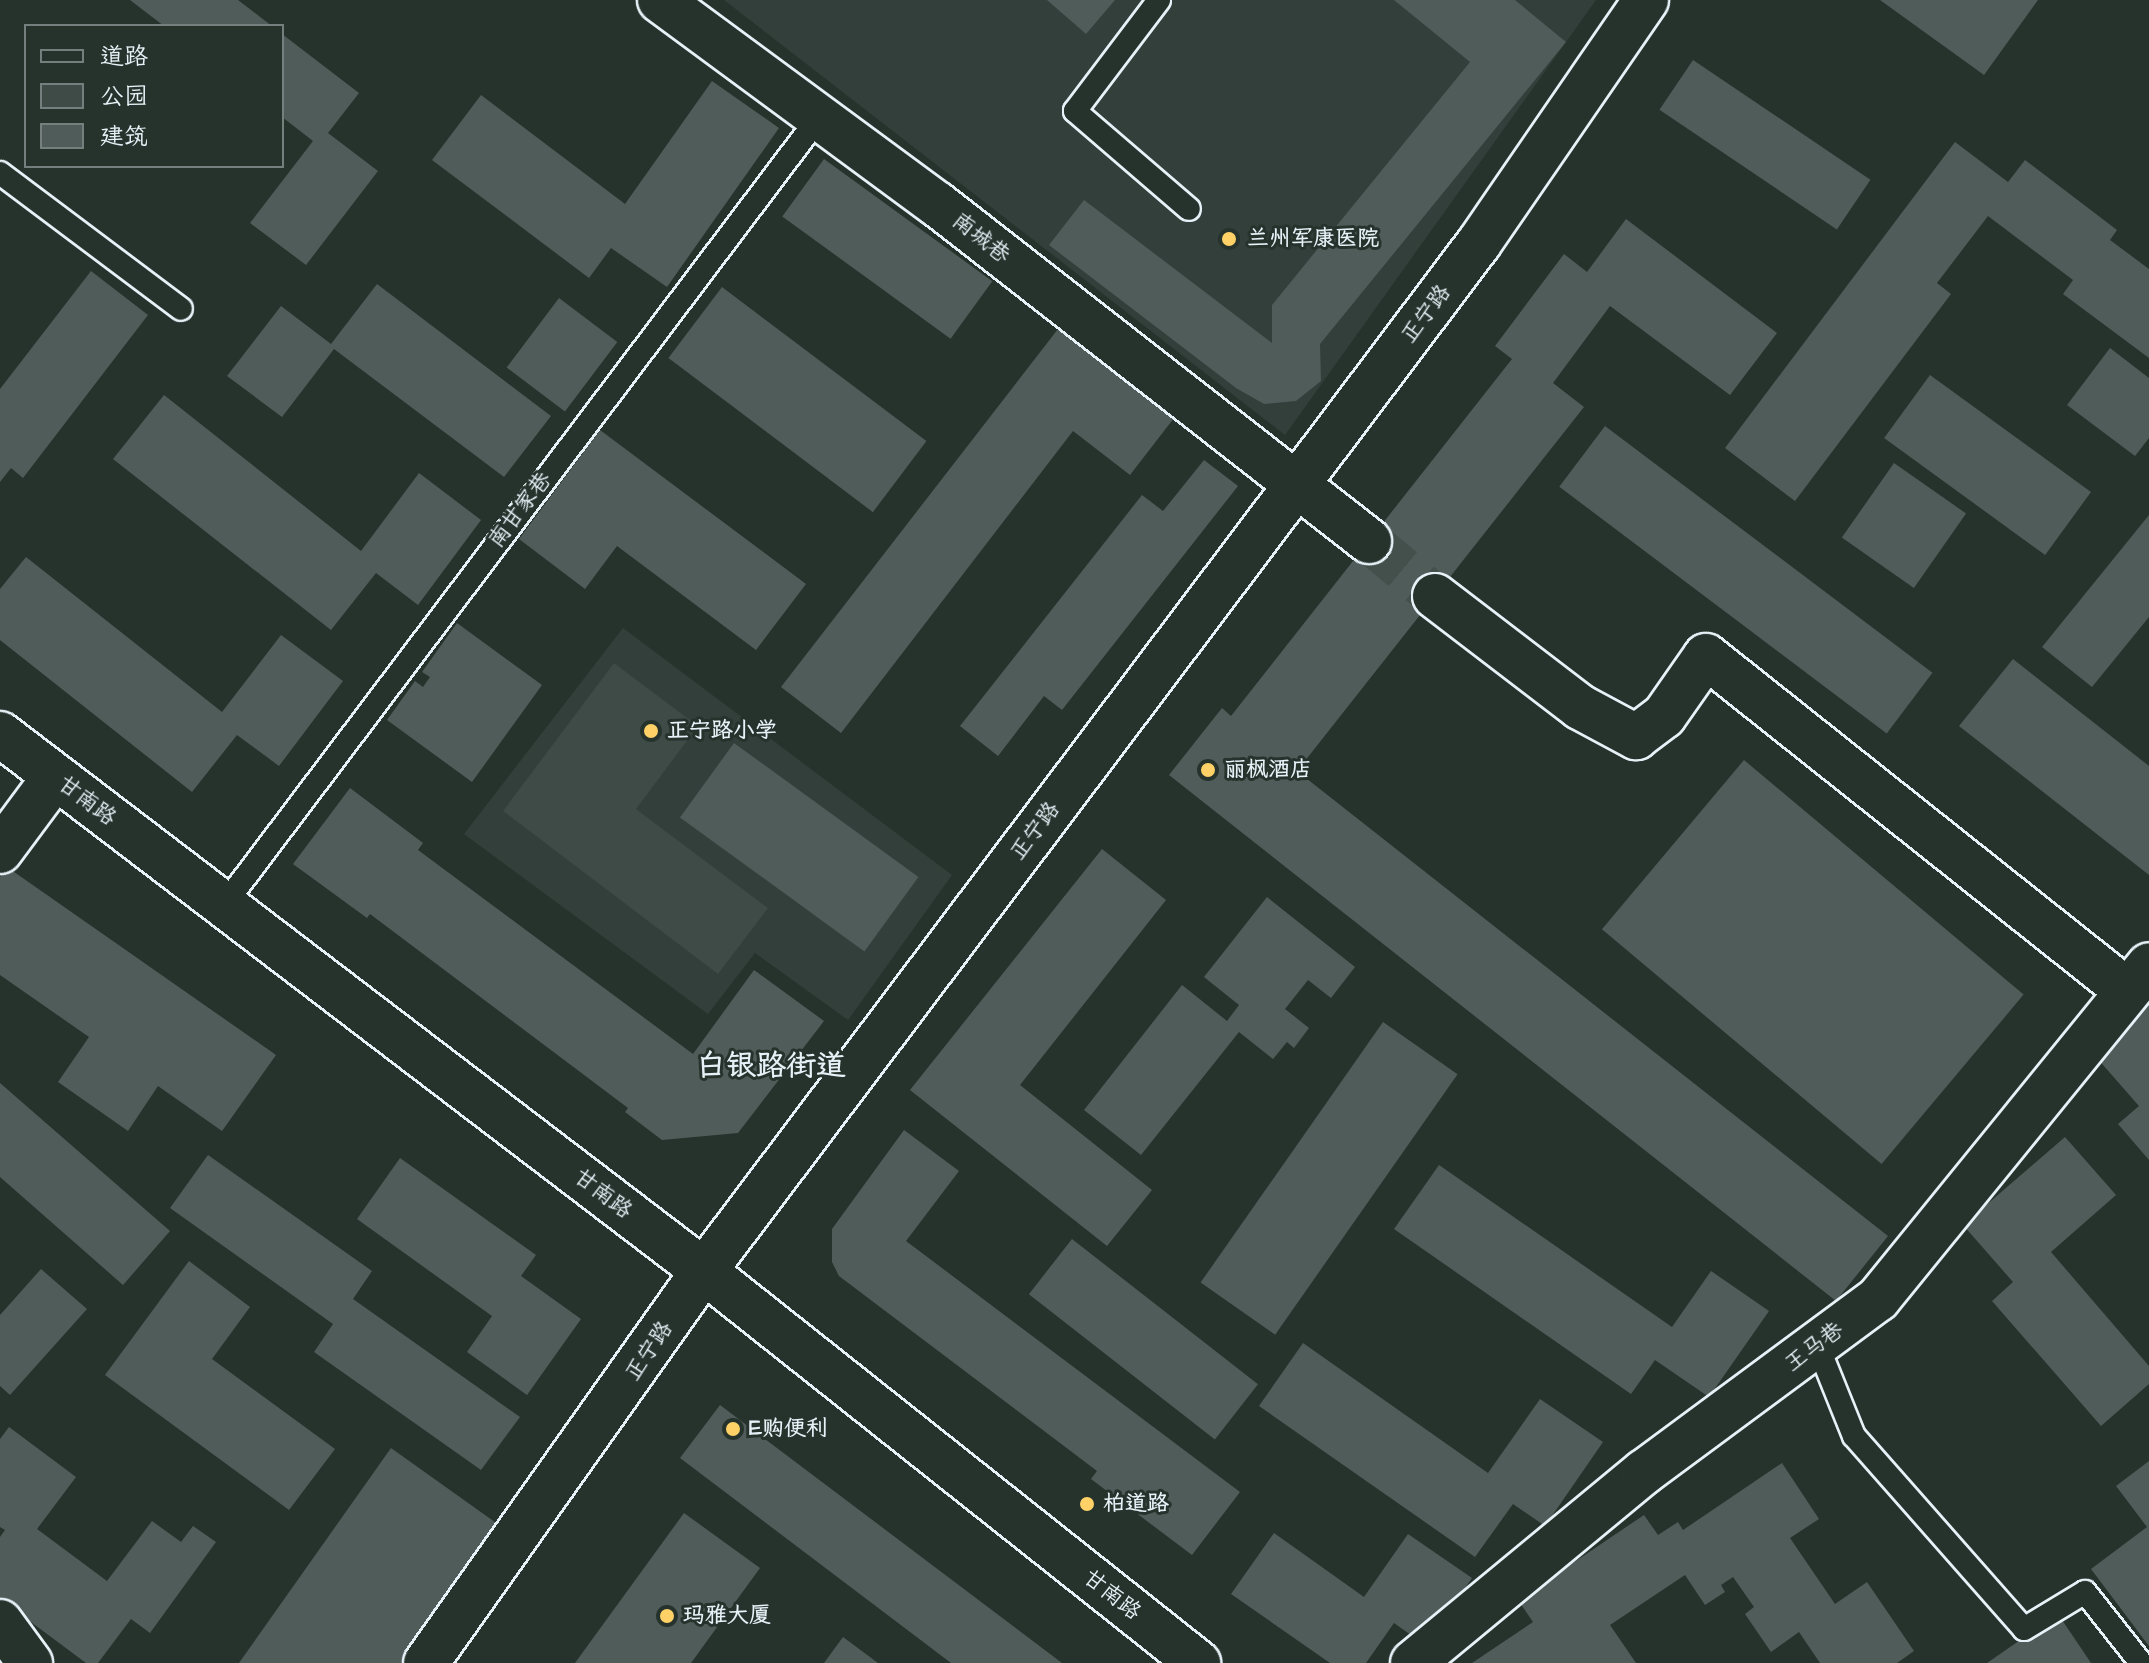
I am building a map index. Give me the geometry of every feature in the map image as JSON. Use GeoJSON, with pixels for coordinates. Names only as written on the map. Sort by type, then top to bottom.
{"type":"FeatureCollection","features":[{"type":"Feature","properties":{"kind":"street","name":"南城巷"},"geometry":{"type":"LineString","coordinates":[[660,0],[819,117],[1298,482],[1369,541]]}},
{"type":"Feature","properties":{"kind":"street","name":"正宁路"},"geometry":{"type":"LineString","coordinates":[[426,1663],[704,1271],[1479,243],[1646,0]]}},
{"type":"Feature","properties":{"kind":"street"},"geometry":{"type":"LineString","coordinates":[[1435,596],[1580,707],[1636,737],[1664,716],[1706,656],[2137,977]]}},
{"type":"Feature","properties":{"kind":"street","name":"甘南路"},"geometry":{"type":"LineString","coordinates":[[0,734],[704,1271],[1198,1663]]}},
{"type":"Feature","properties":{"kind":"street"},"geometry":{"type":"LineString","coordinates":[[0,851],[55,777]]}},
{"type":"Feature","properties":{"kind":"street","name":"王马巷"},"geometry":{"type":"LineString","coordinates":[[1413,1663],[1644,1472],[1878,1299],[2137,977]]}},
{"type":"Feature","properties":{"kind":"street"},"geometry":{"type":"LineString","coordinates":[[0,1622],[30,1663]]}},
{"type":"Feature","properties":{"kind":"lane"},"geometry":{"type":"LineString","coordinates":[[1159,0],[1075,111],[1189,209]]}},
{"type":"Feature","properties":{"kind":"lane","name":"南甘家巷"},"geometry":{"type":"LineString","coordinates":[[224,905],[819,117]]}},
{"type":"Feature","properties":{"kind":"lane"},"geometry":{"type":"LineString","coordinates":[[0,173],[181,309]]}},
{"type":"Feature","properties":{"kind":"lane"},"geometry":{"type":"LineString","coordinates":[[1817,1344],[1854,1436],[2024,1629],[2085,1592],[2141,1663]]}},
{"type":"Feature","properties":{"kind":"shaded area","name":"兰州军康医院"},"geometry":{"type":"Polygon","coordinates":[[[724,0],[1596,0],[1285,435],[724,0]]]}},
{"type":"Feature","properties":{"kind":"shaded area","name":"正宁路小学"},"geometry":{"type":"Polygon","coordinates":[[[623,628],[952,875],[848,1020],[755,953],[708,1014],[464,834],[623,628]]]}},
{"type":"Feature","properties":{"kind":"green space"},"geometry":{"type":"Polygon","coordinates":[[[614,663],[698,726],[636,809],[768,908],[718,974],[503,811],[614,663]]]}},
{"type":"Feature","properties":{"kind":"building"},"geometry":{"type":"Polygon","coordinates":[[[130,0],[238,0],[269,24],[161,24],[130,0]]]}},
{"type":"Feature","properties":{"kind":"building"},"geometry":{"type":"Polygon","coordinates":[[[1047,0],[1115,0],[1086,34],[1047,0]]]}},
{"type":"Feature","properties":{"kind":"building"},"geometry":{"type":"Polygon","coordinates":[[[1394,0],[1515,0],[1566,42],[1320,344],[1321,381],[1296,401],[1264,404],[1236,388],[1049,245],[1084,200],[1272,343],[1272,305],[1470,62],[1394,0]]]}},
{"type":"Feature","properties":{"kind":"building"},"geometry":{"type":"Polygon","coordinates":[[[1880,0],[2038,0],[1984,75],[1880,0]]]}},
{"type":"Feature","properties":{"kind":"building"},"geometry":{"type":"Polygon","coordinates":[[[284,36],[359,93],[328,133],[378,171],[306,265],[250,223],[313,141],[284,119],[284,36]]]}},
{"type":"Feature","properties":{"kind":"building"},"geometry":{"type":"Polygon","coordinates":[[[1693,60],[1870,180],[1837,229],[1659,110],[1693,60]]]}},
{"type":"Feature","properties":{"kind":"building"},"geometry":{"type":"Polygon","coordinates":[[[712,81],[779,128],[667,287],[611,248],[589,278],[432,160],[481,95],[625,204],[712,81]]]}},
{"type":"Feature","properties":{"kind":"building"},"geometry":{"type":"Polygon","coordinates":[[[1955,142],[2008,182],[2025,160],[2117,230],[2110,240],[2149,269],[2149,358],[2063,294],[2073,280],[1988,216],[1937,283],[1951,294],[1795,501],[1725,448],[1955,142]]]}},
{"type":"Feature","properties":{"kind":"building"},"geometry":{"type":"Polygon","coordinates":[[[824,159],[992,281],[951,339],[782,216],[824,159]]]}},
{"type":"Feature","properties":{"kind":"building"},"geometry":{"type":"Polygon","coordinates":[[[1626,219],[1777,333],[1730,395],[1610,306],[1553,383],[1584,407],[1297,771],[1888,1236],[1836,1301],[1169,775],[1222,708],[1231,716],[1512,359],[1495,346],[1564,254],[1587,272],[1626,219]]]}},
{"type":"Feature","properties":{"kind":"building"},"geometry":{"type":"Polygon","coordinates":[[[91,271],[148,315],[23,478],[11,468],[0,482],[0,389],[91,271]]]}},
{"type":"Feature","properties":{"kind":"building"},"geometry":{"type":"Polygon","coordinates":[[[377,284],[551,416],[504,477],[334,349],[282,417],[227,376],[281,306],[331,344],[377,284]]]}},
{"type":"Feature","properties":{"kind":"building"},"geometry":{"type":"Polygon","coordinates":[[[722,287],[926,441],[873,512],[668,358],[722,287]]]}},
{"type":"Feature","properties":{"kind":"building"},"geometry":{"type":"Polygon","coordinates":[[[559,298],[617,342],[565,411],[507,367],[559,298]]]}},
{"type":"Feature","properties":{"kind":"building"},"geometry":{"type":"Polygon","coordinates":[[[1058,329],[1174,418],[1130,475],[1073,431],[841,733],[781,687],[1058,329]]]}},
{"type":"Feature","properties":{"kind":"building"},"geometry":{"type":"Polygon","coordinates":[[[2110,348],[2149,378],[2149,438],[2135,456],[2067,405],[2110,348]]]}},
{"type":"Feature","properties":{"kind":"building"},"geometry":{"type":"Polygon","coordinates":[[[1930,375],[2091,492],[2045,555],[1884,438],[1930,375]]]}},
{"type":"Feature","properties":{"kind":"building"},"geometry":{"type":"Polygon","coordinates":[[[164,395],[361,551],[419,473],[481,520],[418,605],[376,573],[331,630],[113,459],[164,395]]]}},
{"type":"Feature","properties":{"kind":"building"},"geometry":{"type":"Polygon","coordinates":[[[1605,426],[1932,673],[1887,733],[1559,487],[1605,426]]]}},
{"type":"Feature","properties":{"kind":"building"},"geometry":{"type":"Polygon","coordinates":[[[600,430],[806,584],[756,650],[617,546],[585,589],[519,539],[600,430]]]}},
{"type":"Feature","properties":{"kind":"building"},"geometry":{"type":"Polygon","coordinates":[[[1204,460],[1238,486],[1062,710],[1044,696],[998,756],[960,726],[1142,495],[1163,511],[1204,460]]]}},
{"type":"Feature","properties":{"kind":"building"},"geometry":{"type":"Polygon","coordinates":[[[1894,463],[1966,513],[1914,588],[1842,538],[1894,463]]]}},
{"type":"Feature","properties":{"kind":"building"},"geometry":{"type":"Polygon","coordinates":[[[2149,515],[2149,617],[2092,687],[2042,647],[2149,515]]]}},
{"type":"Feature","properties":{"kind":"building"},"geometry":{"type":"Polygon","coordinates":[[[26,557],[222,712],[281,635],[343,681],[279,766],[237,735],[192,792],[0,640],[0,589],[26,557]]]}},
{"type":"Feature","properties":{"kind":"building"},"geometry":{"type":"Polygon","coordinates":[[[457,623],[542,685],[472,782],[387,720],[415,681],[423,687],[430,677],[422,672],[457,623]]]}},
{"type":"Feature","properties":{"kind":"building"},"geometry":{"type":"Polygon","coordinates":[[[2013,659],[2149,766],[2149,875],[1959,726],[2013,659]]]}},
{"type":"Feature","properties":{"kind":"building"},"geometry":{"type":"Polygon","coordinates":[[[734,743],[918,877],[864,951],[680,817],[734,743]]]}},
{"type":"Feature","properties":{"kind":"building"},"geometry":{"type":"Polygon","coordinates":[[[1744,760],[2024,995],[1882,1164],[1602,929],[1744,760]]]}},
{"type":"Feature","properties":{"kind":"building"},"geometry":{"type":"Polygon","coordinates":[[[350,788],[423,843],[418,850],[693,1054],[754,970],[824,1021],[738,1133],[662,1140],[625,1112],[628,1108],[370,914],[367,918],[293,864],[350,788]]]}},
{"type":"Feature","properties":{"kind":"building"},"geometry":{"type":"Polygon","coordinates":[[[1102,849],[1166,900],[1020,1085],[1152,1190],[1107,1246],[910,1090],[1102,849]]]}},
{"type":"Feature","properties":{"kind":"building"},"geometry":{"type":"Polygon","coordinates":[[[7,867],[276,1055],[222,1131],[158,1086],[128,1131],[58,1082],[89,1037],[0,975],[0,877],[7,867]]]}},
{"type":"Feature","properties":{"kind":"building"},"geometry":{"type":"Polygon","coordinates":[[[1267,897],[1355,967],[1331,998],[1308,980],[1285,1009],[1309,1028],[1294,1048],[1287,1042],[1273,1059],[1239,1032],[1141,1155],[1084,1110],[1182,985],[1227,1021],[1239,1005],[1204,977],[1267,897]]]}},
{"type":"Feature","properties":{"kind":"building"},"geometry":{"type":"Polygon","coordinates":[[[2149,997],[2149,1160],[2118,1124],[2139,1106],[2089,1049],[2149,997]]]}},
{"type":"Feature","properties":{"kind":"building"},"geometry":{"type":"Polygon","coordinates":[[[1383,1022],[1458,1074],[1275,1335],[1201,1282],[1383,1022]]]}},
{"type":"Feature","properties":{"kind":"building"},"geometry":{"type":"Polygon","coordinates":[[[0,1083],[170,1231],[123,1285],[0,1177],[0,1083]]]}},
{"type":"Feature","properties":{"kind":"building"},"geometry":{"type":"Polygon","coordinates":[[[904,1130],[959,1171],[906,1241],[1240,1492],[1192,1555],[1091,1479],[1097,1471],[839,1276],[832,1262],[832,1229],[904,1130]]]}},
{"type":"Feature","properties":{"kind":"building"},"geometry":{"type":"Polygon","coordinates":[[[2065,1137],[2116,1195],[2051,1252],[2149,1366],[2149,1384],[2101,1426],[1992,1301],[2013,1282],[1963,1225],[2065,1137]]]}},
{"type":"Feature","properties":{"kind":"building"},"geometry":{"type":"Polygon","coordinates":[[[208,1155],[372,1271],[353,1299],[520,1417],[481,1470],[314,1352],[333,1324],[170,1208],[208,1155]]]}},
{"type":"Feature","properties":{"kind":"building"},"geometry":{"type":"Polygon","coordinates":[[[400,1158],[536,1255],[521,1276],[581,1319],[527,1395],[467,1352],[492,1316],[357,1219],[400,1158]]]}},
{"type":"Feature","properties":{"kind":"building"},"geometry":{"type":"Polygon","coordinates":[[[1439,1165],[1672,1327],[1711,1271],[1769,1311],[1709,1397],[1655,1360],[1631,1394],[1394,1229],[1439,1165]]]}},
{"type":"Feature","properties":{"kind":"building"},"geometry":{"type":"Polygon","coordinates":[[[1072,1239],[1258,1384],[1215,1439],[1029,1294],[1072,1239]]]}},
{"type":"Feature","properties":{"kind":"building"},"geometry":{"type":"Polygon","coordinates":[[[189,1261],[250,1307],[212,1359],[335,1449],[289,1510],[105,1375],[189,1261]]]}},
{"type":"Feature","properties":{"kind":"building"},"geometry":{"type":"Polygon","coordinates":[[[41,1269],[87,1309],[10,1395],[0,1386],[0,1315],[41,1269]]]}},
{"type":"Feature","properties":{"kind":"building"},"geometry":{"type":"Polygon","coordinates":[[[1303,1343],[1488,1473],[1540,1399],[1603,1442],[1545,1526],[1513,1504],[1475,1557],[1259,1406],[1303,1343]]]}},
{"type":"Feature","properties":{"kind":"building"},"geometry":{"type":"Polygon","coordinates":[[[720,1405],[1062,1663],[951,1663],[680,1458],[720,1405]]]}},
{"type":"Feature","properties":{"kind":"building"},"geometry":{"type":"Polygon","coordinates":[[[9,1427],[76,1477],[37,1529],[107,1581],[152,1521],[181,1542],[193,1526],[216,1542],[150,1633],[131,1619],[98,1663],[86,1663],[0,1599],[0,1537],[5,1530],[0,1527],[0,1439],[9,1427]]]}},
{"type":"Feature","properties":{"kind":"building"},"geometry":{"type":"Polygon","coordinates":[[[391,1448],[499,1525],[401,1663],[239,1663],[391,1448]]]}},
{"type":"Feature","properties":{"kind":"building"},"geometry":{"type":"Polygon","coordinates":[[[2149,1461],[2149,1646],[2091,1569],[2147,1527],[2116,1486],[2149,1461]]]}},
{"type":"Feature","properties":{"kind":"building"},"geometry":{"type":"Polygon","coordinates":[[[1782,1463],[1819,1519],[1790,1538],[1835,1604],[1867,1582],[1914,1651],[1897,1663],[1820,1663],[1799,1632],[1771,1652],[1745,1614],[1754,1607],[1733,1577],[1721,1585],[1725,1592],[1705,1605],[1685,1575],[1610,1625],[1636,1663],[1472,1663],[1533,1622],[1518,1600],[1644,1515],[1658,1535],[1678,1522],[1683,1530],[1782,1463]]]}},
{"type":"Feature","properties":{"kind":"building","name":"玛雅大厦"},"geometry":{"type":"Polygon","coordinates":[[[684,1513],[760,1568],[691,1663],[575,1663],[684,1513]]]}},
{"type":"Feature","properties":{"kind":"building"},"geometry":{"type":"Polygon","coordinates":[[[1274,1533],[1364,1597],[1408,1534],[1472,1578],[1425,1645],[1394,1623],[1366,1663],[1330,1663],[1231,1594],[1274,1533]]]}},
{"type":"Feature","properties":{"kind":"building"},"geometry":{"type":"Polygon","coordinates":[[[2058,1614],[2091,1663],[1987,1663],[2058,1614]]]}},
{"type":"Feature","properties":{"kind":"building"},"geometry":{"type":"Polygon","coordinates":[[[843,1637],[878,1663],[824,1663],[843,1637]]]}},
{"type":"Feature","properties":{"kind":"tunnel"},"geometry":{"type":"LineString","coordinates":[[1369,541],[1435,596]]}},
{"type":"Feature","properties":{"kind":"place","name":"兰州军康医院"},"geometry":{"type":"Point","coordinates":[1229,239]}},
{"type":"Feature","properties":{"kind":"place","name":"正宁路小学"},"geometry":{"type":"Point","coordinates":[651,731]}},
{"type":"Feature","properties":{"kind":"place","name":"丽枫酒店"},"geometry":{"type":"Point","coordinates":[1208,770]}},
{"type":"Feature","properties":{"kind":"place","name":"E购便利"},"geometry":{"type":"Point","coordinates":[733,1429]}},
{"type":"Feature","properties":{"kind":"place","name":"柏道路"},"geometry":{"type":"Point","coordinates":[1087,1504]}},
{"type":"Feature","properties":{"kind":"place","name":"玛雅大厦"},"geometry":{"type":"Point","coordinates":[667,1616]}},
{"type":"Feature","properties":{"kind":"district","name":"白银路街道"},"geometry":{"type":"Point","coordinates":[771,1066]}}]}
